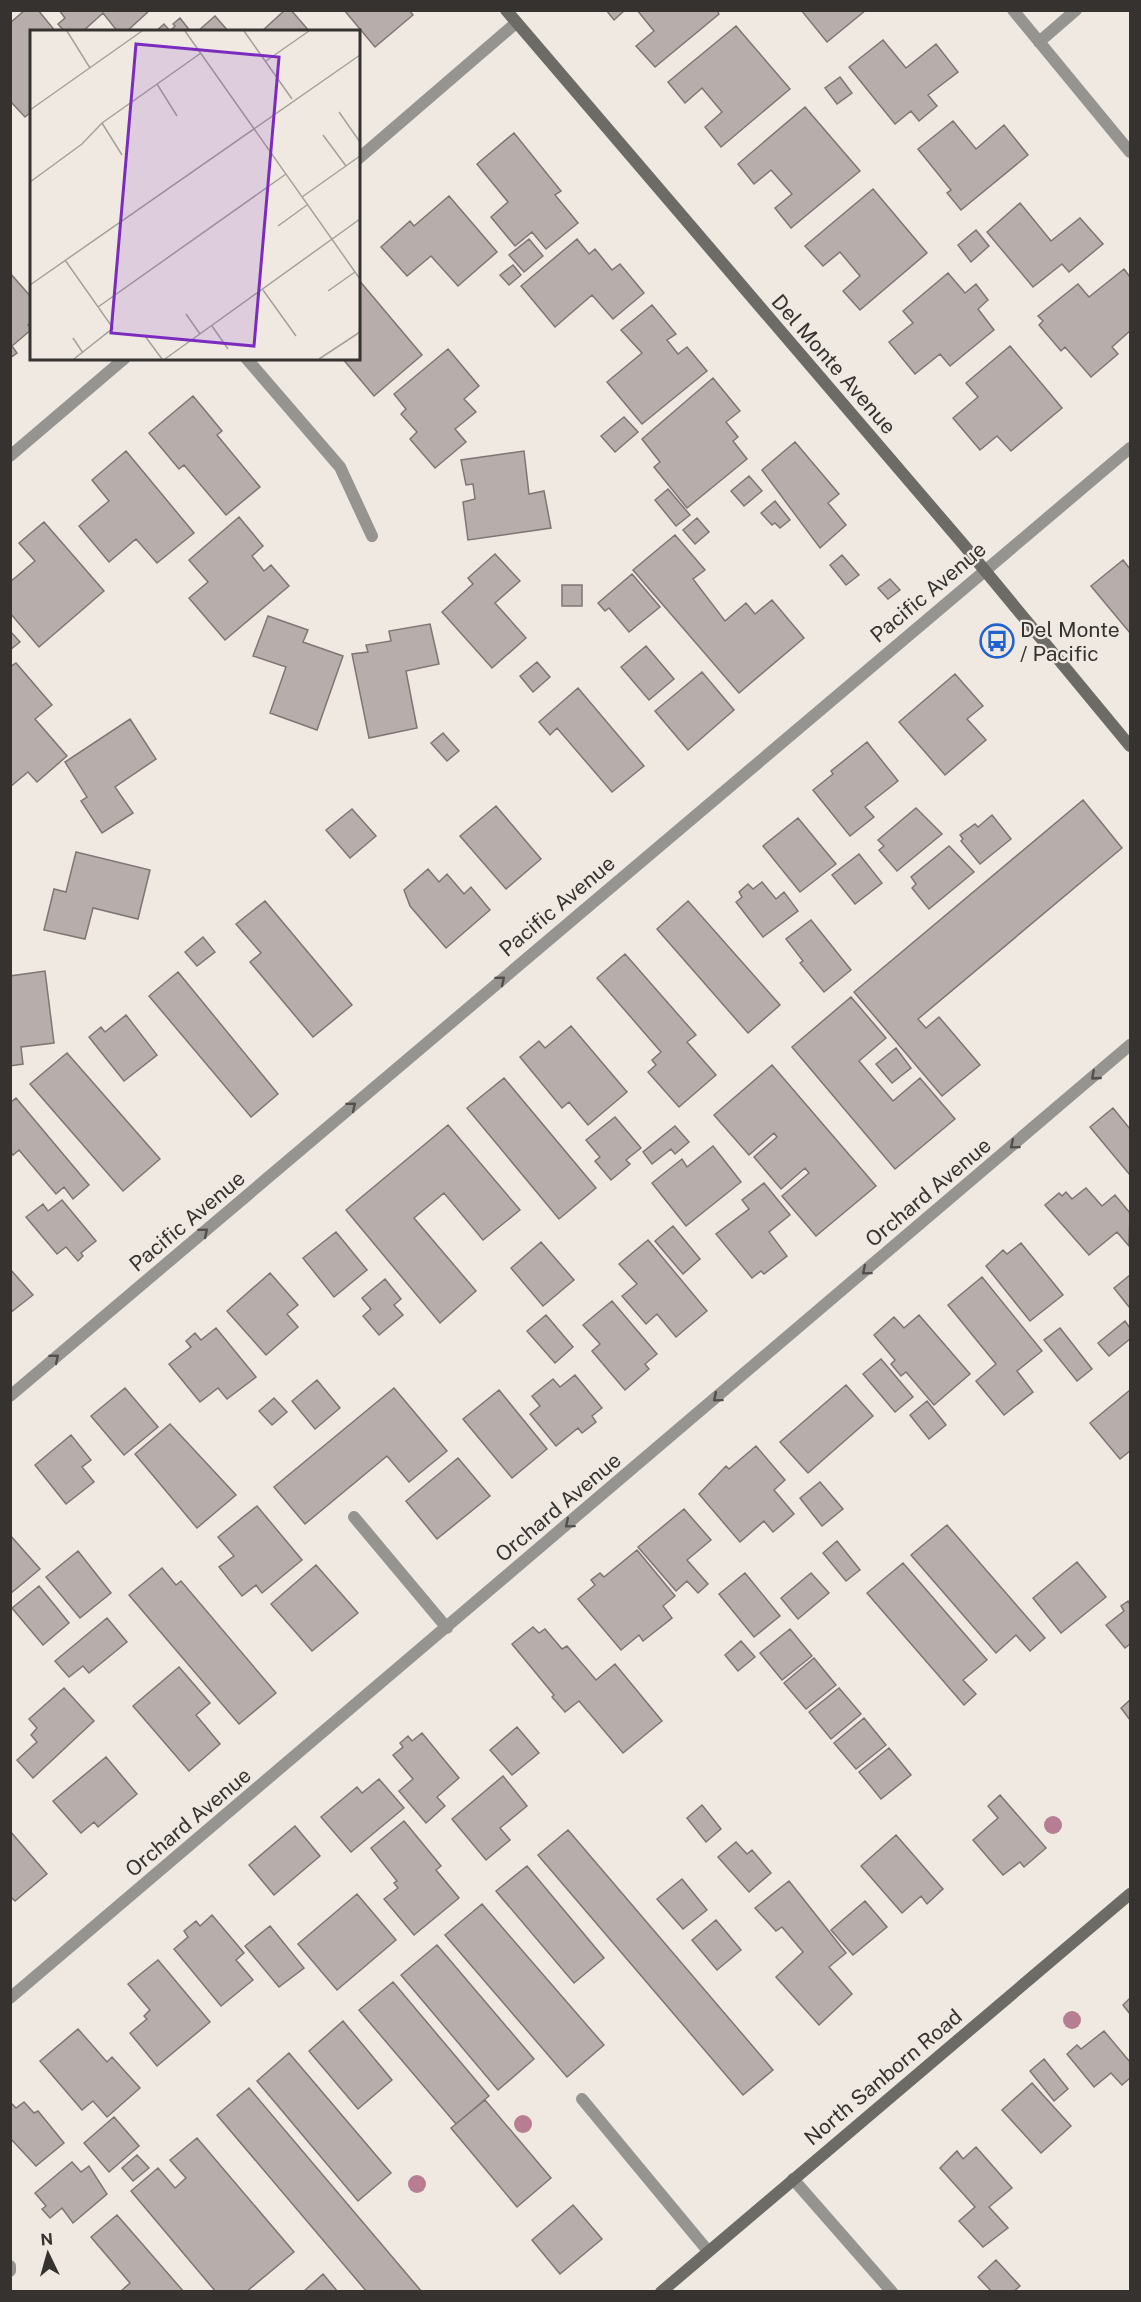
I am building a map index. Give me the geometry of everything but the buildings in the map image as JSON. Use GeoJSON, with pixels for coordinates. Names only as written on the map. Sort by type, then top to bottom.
{"type":"FeatureCollection","features":[{"type":"Feature","properties":{"kind":"street","name":"Del Monte Avenue"},"geometry":{"type":"LineString","coordinates":[[506,10],[984,569],[1131,746]]}},
{"type":"Feature","properties":{"kind":"street"},"geometry":{"type":"LineString","coordinates":[[1012,10],[1131,152]]}},
{"type":"Feature","properties":{"kind":"street"},"geometry":{"type":"LineString","coordinates":[[1039,42],[1076,10]]}},
{"type":"Feature","properties":{"kind":"street"},"geometry":{"type":"LineString","coordinates":[[360,157],[516,23]]}},
{"type":"Feature","properties":{"kind":"street"},"geometry":{"type":"LineString","coordinates":[[10,456],[123,360]]}},
{"type":"Feature","properties":{"kind":"street"},"geometry":{"type":"LineString","coordinates":[[248,360],[340,467],[372,536]]}},
{"type":"Feature","properties":{"kind":"street","name":"Pacific Avenue"},"geometry":{"type":"LineString","coordinates":[[10,1396],[984,569],[1131,448]]}},
{"type":"Feature","properties":{"kind":"street","name":"Orchard Avenue"},"geometry":{"type":"LineString","coordinates":[[10,1998],[1131,1045]]}},
{"type":"Feature","properties":{"kind":"street"},"geometry":{"type":"LineString","coordinates":[[354,1517],[447,1628]]}},
{"type":"Feature","properties":{"kind":"street","name":"North Sanborn Road"},"geometry":{"type":"LineString","coordinates":[[661,2292],[1131,1894]]}},
{"type":"Feature","properties":{"kind":"street"},"geometry":{"type":"LineString","coordinates":[[582,2099],[708,2251]]}},
{"type":"Feature","properties":{"kind":"street"},"geometry":{"type":"LineString","coordinates":[[793,2179],[892,2292]]}},
{"type":"Feature","properties":{"kind":"street"},"geometry":{"type":"LineString","coordinates":[[10,2266],[10,2271]]}},
{"type":"Feature","properties":{"kind":"place","name":"Del Monte / Pacific"},"geometry":{"type":"Point","coordinates":[997,641]}}]}
